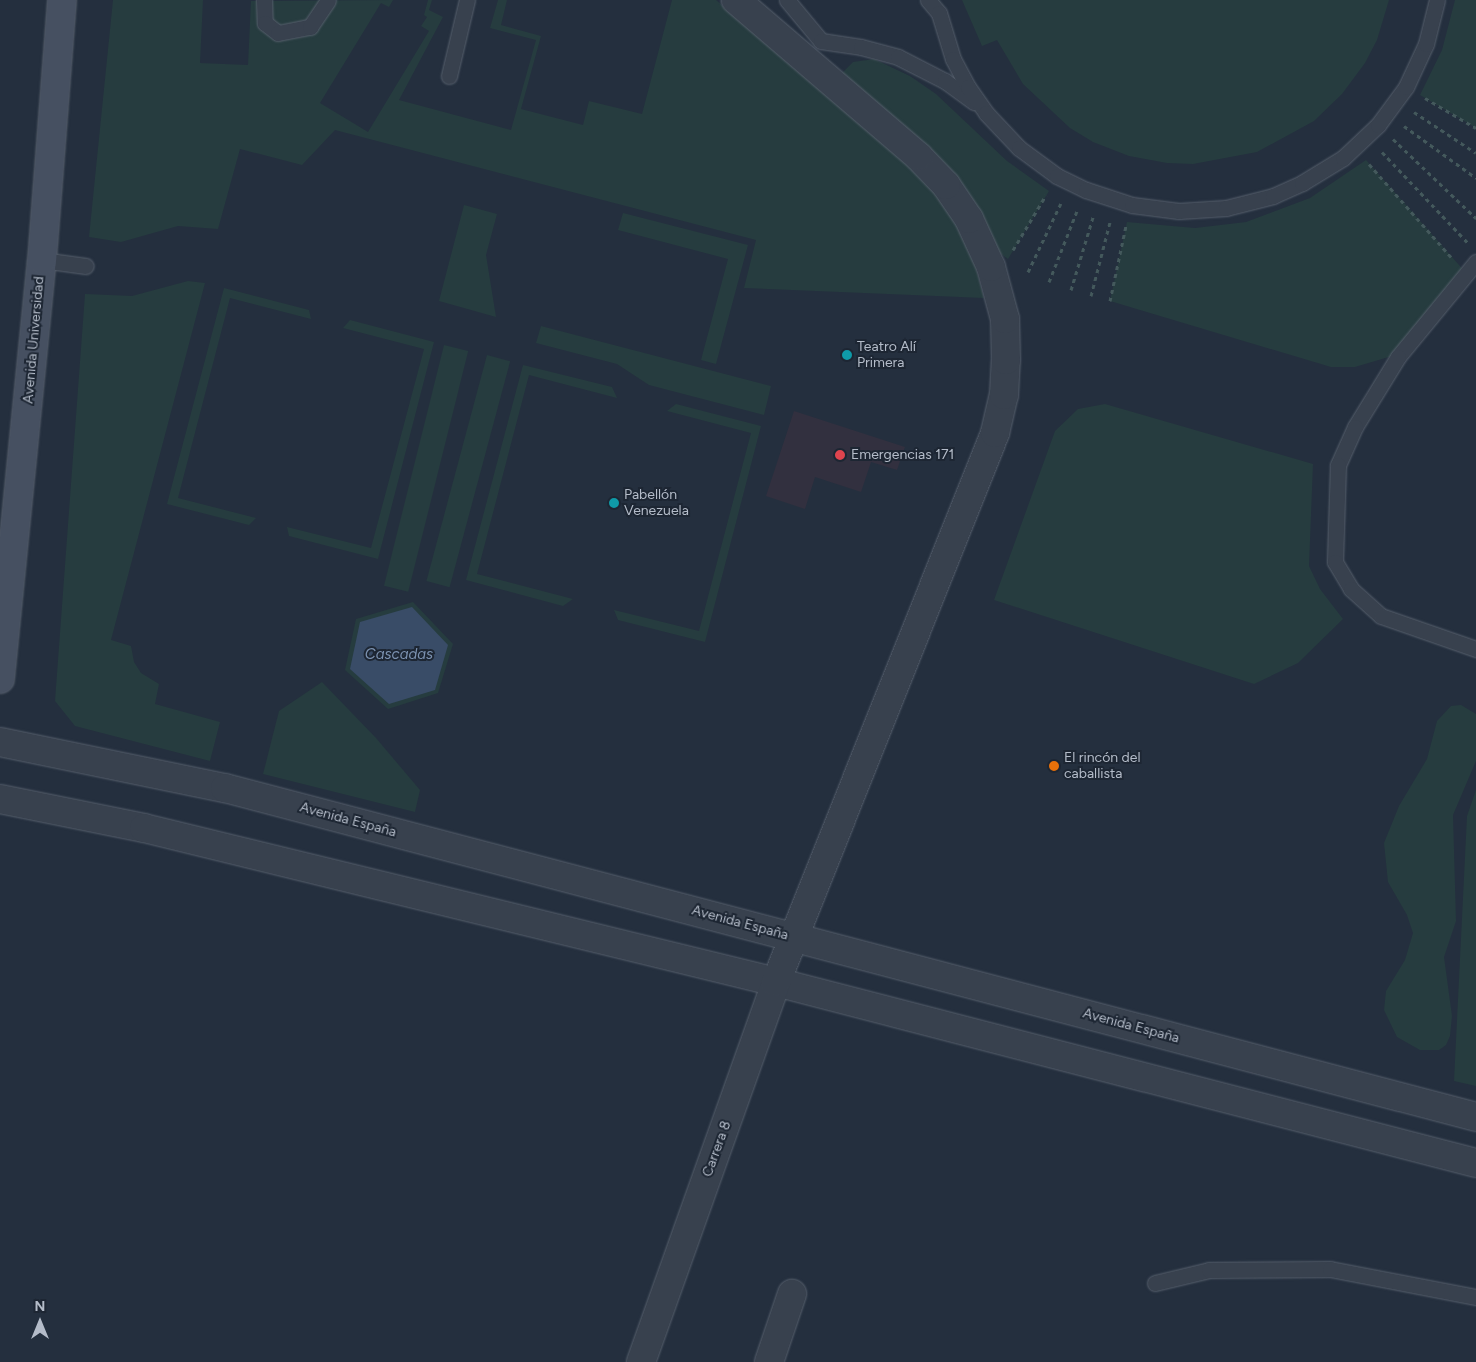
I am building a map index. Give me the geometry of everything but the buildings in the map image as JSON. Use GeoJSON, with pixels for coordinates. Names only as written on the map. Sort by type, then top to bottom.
{"type":"FeatureCollection","features":[{"type":"Feature","properties":{"kind":"street","name":"Avenida Universidad"},"geometry":{"type":"LineString","coordinates":[[0,679],[42,260],[62,0]]}},
{"type":"Feature","properties":{"kind":"street","name":"Carrera 8"},"geometry":{"type":"LineString","coordinates":[[641,1362],[776,982],[796,937],[995,433],[1004,395],[1007,348],[1005,318],[989,260],[954,196],[918,156],[814,51],[736,0]]}},
{"type":"Feature","properties":{"kind":"street","name":"Avenida España"},"geometry":{"type":"LineString","coordinates":[[0,742],[225,788],[1476,1117]]}},
{"type":"Feature","properties":{"kind":"street"},"geometry":{"type":"LineString","coordinates":[[0,799],[153,831],[776,982],[1476,1163]]}},
{"type":"Feature","properties":{"kind":"street"},"geometry":{"type":"LineString","coordinates":[[769,1362],[792,1294]]}},
{"type":"Feature","properties":{"kind":"lane"},"geometry":{"type":"LineString","coordinates":[[264,0],[265,23],[278,33],[310,27],[328,0]]}},
{"type":"Feature","properties":{"kind":"lane"},"geometry":{"type":"LineString","coordinates":[[449,76],[467,0]]}},
{"type":"Feature","properties":{"kind":"lane"},"geometry":{"type":"LineString","coordinates":[[787,0],[814,51],[873,50],[910,62],[956,88],[986,113],[1013,142],[1044,167],[1101,196],[1163,210],[1211,210],[1242,205],[1302,183],[1342,158],[1367,137],[1397,100],[1413,73],[1426,44],[1437,0]]}},
{"type":"Feature","properties":{"kind":"lane"},"geometry":{"type":"LineString","coordinates":[[928,0],[939,13],[960,73],[986,113]]}},
{"type":"Feature","properties":{"kind":"lane"},"geometry":{"type":"LineString","coordinates":[[42,260],[86,266]]}},
{"type":"Feature","properties":{"kind":"lane"},"geometry":{"type":"LineString","coordinates":[[1471,268],[1395,362],[1352,434],[1338,465],[1335,562],[1354,593],[1381,616],[1476,649]]}},
{"type":"Feature","properties":{"kind":"lane"},"geometry":{"type":"LineString","coordinates":[[1155,1283],[1209,1270],[1330,1269],[1476,1297]]}},
{"type":"Feature","properties":{"kind":"path"},"geometry":{"type":"LineString","coordinates":[[1420,95],[1476,128]]}},
{"type":"Feature","properties":{"kind":"path"},"geometry":{"type":"LineString","coordinates":[[1411,110],[1476,153]]}},
{"type":"Feature","properties":{"kind":"path"},"geometry":{"type":"LineString","coordinates":[[1401,124],[1476,178]]}},
{"type":"Feature","properties":{"kind":"path"},"geometry":{"type":"LineString","coordinates":[[1390,136],[1476,218]]}},
{"type":"Feature","properties":{"kind":"path"},"geometry":{"type":"LineString","coordinates":[[1378,149],[1470,244]]}},
{"type":"Feature","properties":{"kind":"path"},"geometry":{"type":"LineString","coordinates":[[1366,160],[1471,268]]}},
{"type":"Feature","properties":{"kind":"path"},"geometry":{"type":"LineString","coordinates":[[1008,259],[1049,191]]}},
{"type":"Feature","properties":{"kind":"path"},"geometry":{"type":"LineString","coordinates":[[1028,272],[1063,199]]}},
{"type":"Feature","properties":{"kind":"path"},"geometry":{"type":"LineString","coordinates":[[1049,282],[1079,206]]}},
{"type":"Feature","properties":{"kind":"path"},"geometry":{"type":"LineString","coordinates":[[1071,290],[1095,212]]}},
{"type":"Feature","properties":{"kind":"path"},"geometry":{"type":"LineString","coordinates":[[1091,296],[1111,217]]}},
{"type":"Feature","properties":{"kind":"path"},"geometry":{"type":"LineString","coordinates":[[1110,301],[1127,222]]}},
{"type":"Feature","properties":{"kind":"shaded area"},"geometry":{"type":"Polygon","coordinates":[[[794,411],[905,447],[897,470],[871,462],[861,492],[815,477],[805,509],[766,496],[794,411]]]}},
{"type":"Feature","properties":{"kind":"green space"},"geometry":{"type":"Polygon","coordinates":[[[113,0],[203,0],[200,63],[248,65],[251,1],[393,0],[389,7],[381,3],[320,103],[368,132],[429,31],[421,26],[427,17],[424,15],[428,0],[432,0],[429,10],[443,17],[399,100],[511,130],[536,40],[490,28],[498,0],[507,0],[501,25],[541,36],[521,109],[583,125],[589,101],[642,114],[672,0],[716,0],[910,165],[936,193],[958,225],[974,261],[984,298],[744,288],[756,240],[335,130],[302,165],[240,149],[218,229],[178,226],[121,242],[89,237],[113,0]]]}},
{"type":"Feature","properties":{"kind":"green space"},"geometry":{"type":"Polygon","coordinates":[[[962,0],[1389,0],[1377,40],[1365,63],[1342,94],[1314,121],[1257,152],[1193,164],[1167,163],[1129,156],[1093,142],[1070,128],[1023,84],[997,40],[982,46],[962,0]]]}},
{"type":"Feature","properties":{"kind":"green space"},"geometry":{"type":"Polygon","coordinates":[[[1455,0],[1476,0],[1476,128],[1420,95],[1442,50],[1455,0]]]}},
{"type":"Feature","properties":{"kind":"green space"},"geometry":{"type":"Polygon","coordinates":[[[874,59],[910,76],[936,94],[1007,161],[1049,191],[1008,259],[991,247],[841,74],[853,62],[874,59]]]}},
{"type":"Feature","properties":{"kind":"green space"},"geometry":{"type":"Polygon","coordinates":[[[1366,160],[1467,274],[1392,356],[1355,367],[1331,367],[1110,301],[1127,222],[1195,228],[1246,222],[1310,198],[1366,160]]]}},
{"type":"Feature","properties":{"kind":"green space"},"geometry":{"type":"Polygon","coordinates":[[[464,205],[497,214],[486,255],[496,317],[439,301],[464,205]]]}},
{"type":"Feature","properties":{"kind":"green space"},"geometry":{"type":"Polygon","coordinates":[[[623,213],[748,245],[716,364],[701,360],[728,259],[618,230],[623,213]]]}},
{"type":"Feature","properties":{"kind":"green space"},"geometry":{"type":"Polygon","coordinates":[[[188,281],[205,283],[111,640],[131,646],[134,662],[141,673],[159,684],[155,704],[220,722],[210,761],[75,726],[55,701],[85,294],[132,296],[188,281]]]}},
{"type":"Feature","properties":{"kind":"green space"},"geometry":{"type":"Polygon","coordinates":[[[224,288],[309,310],[311,319],[230,298],[178,498],[256,518],[249,525],[167,504],[224,288]]]}},
{"type":"Feature","properties":{"kind":"green space"},"geometry":{"type":"Polygon","coordinates":[[[350,320],[434,342],[378,559],[289,536],[287,527],[371,548],[424,349],[343,328],[350,320]]]}},
{"type":"Feature","properties":{"kind":"green space"},"geometry":{"type":"Polygon","coordinates":[[[541,326],[771,386],[764,415],[649,385],[617,364],[536,343],[541,326]]]}},
{"type":"Feature","properties":{"kind":"green space"},"geometry":{"type":"Polygon","coordinates":[[[444,345],[468,351],[408,592],[384,586],[444,345]]]}},
{"type":"Feature","properties":{"kind":"green space"},"geometry":{"type":"Polygon","coordinates":[[[487,355],[510,361],[450,587],[426,581],[487,355]]]}},
{"type":"Feature","properties":{"kind":"green space"},"geometry":{"type":"Polygon","coordinates":[[[523,365],[612,387],[617,398],[529,375],[477,574],[573,599],[563,606],[466,580],[523,365]]]}},
{"type":"Feature","properties":{"kind":"green space"},"geometry":{"type":"Polygon","coordinates":[[[676,404],[761,426],[705,642],[618,620],[614,610],[699,631],[751,433],[667,411],[676,404]]]}},
{"type":"Feature","properties":{"kind":"green space"},"geometry":{"type":"Polygon","coordinates":[[[1105,404],[1313,464],[1309,566],[1320,589],[1343,619],[1298,663],[1254,684],[994,600],[1055,431],[1078,409],[1105,404]]]}},
{"type":"Feature","properties":{"kind":"green space","name":"Cascadas"},"geometry":{"type":"Polygon","coordinates":[[[413,602],[453,644],[438,693],[388,709],[345,670],[356,619],[413,602]]]}},
{"type":"Feature","properties":{"kind":"green space"},"geometry":{"type":"Polygon","coordinates":[[[322,682],[376,738],[420,790],[415,812],[263,774],[279,711],[322,682]]]}},
{"type":"Feature","properties":{"kind":"green space"},"geometry":{"type":"Polygon","coordinates":[[[1461,705],[1476,714],[1476,761],[1453,815],[1456,921],[1444,957],[1452,1016],[1450,1036],[1446,1045],[1439,1050],[1420,1050],[1397,1037],[1384,1010],[1386,991],[1405,960],[1413,933],[1407,915],[1388,882],[1384,843],[1399,806],[1427,759],[1437,721],[1451,706],[1461,705]]]}},
{"type":"Feature","properties":{"kind":"green space"},"geometry":{"type":"Polygon","coordinates":[[[1476,790],[1476,1086],[1454,1081],[1467,816],[1476,790]]]}},
{"type":"Feature","properties":{"kind":"water","name":"Cascadas"},"geometry":{"type":"Polygon","coordinates":[[[412,607],[448,645],[435,690],[389,704],[350,669],[360,622],[412,607]]]}},
{"type":"Feature","properties":{"kind":"place","name":"Teatro Alí Primera"},"geometry":{"type":"Point","coordinates":[847,355]}},
{"type":"Feature","properties":{"kind":"place","name":"Emergencias 171"},"geometry":{"type":"Point","coordinates":[840,455]}},
{"type":"Feature","properties":{"kind":"place","name":"Pabellón Venezuela"},"geometry":{"type":"Point","coordinates":[614,503]}},
{"type":"Feature","properties":{"kind":"place","name":"El rincón del caballista"},"geometry":{"type":"Point","coordinates":[1054,766]}}]}
